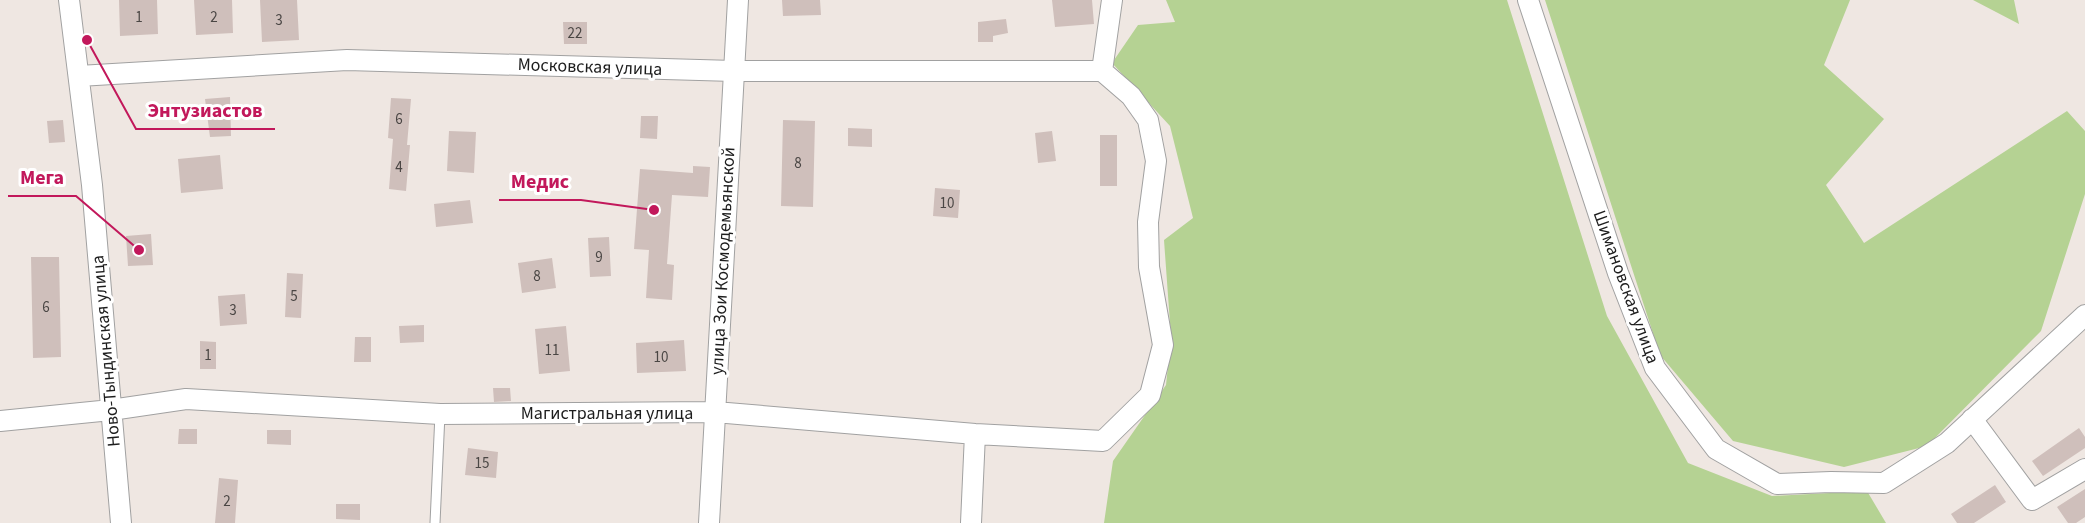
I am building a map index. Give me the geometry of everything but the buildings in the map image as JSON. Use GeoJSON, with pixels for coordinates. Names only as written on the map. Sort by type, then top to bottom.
{"type":"FeatureCollection","features":[{"type":"Feature","properties":{"kind":"street","name":"Ново-Тындинская улица"},"geometry":{"type":"LineString","coordinates":[[69,0],[92,185],[121,523]]}},
{"type":"Feature","properties":{"kind":"street","name":"улица Зои Космодемьянской"},"geometry":{"type":"LineString","coordinates":[[709,523],[738,0]]}},
{"type":"Feature","properties":{"kind":"street"},"geometry":{"type":"LineString","coordinates":[[1102,71],[1112,0]]}},
{"type":"Feature","properties":{"kind":"street","name":"Шимановская улица"},"geometry":{"type":"LineString","coordinates":[[1528,0],[1618,273],[1655,368],[1716,449],[1777,484],[1884,483],[1947,443],[2085,315]]}},
{"type":"Feature","properties":{"kind":"street","name":"Московская улица"},"geometry":{"type":"LineString","coordinates":[[79,76],[347,60],[734,71],[1102,71]]}},
{"type":"Feature","properties":{"kind":"street","name":"Магистральная улица"},"geometry":{"type":"LineString","coordinates":[[0,421],[111,410],[186,399],[440,414],[715,412],[975,434],[1103,441],[1150,395],[1163,345],[1149,267],[1148,222],[1156,161],[1148,120],[1131,96],[1102,71]]}},
{"type":"Feature","properties":{"kind":"street"},"geometry":{"type":"LineString","coordinates":[[1972,418],[2032,500],[2085,469]]}},
{"type":"Feature","properties":{"kind":"street"},"geometry":{"type":"LineString","coordinates":[[971,523],[975,434]]}},
{"type":"Feature","properties":{"kind":"lane"},"geometry":{"type":"LineString","coordinates":[[435,523],[440,414]]}},
{"type":"Feature","properties":{"kind":"green space"},"geometry":{"type":"Polygon","coordinates":[[[1166,0],[1507,0],[1607,316],[1688,463],[1772,496],[1867,491],[1886,523],[1104,523],[1113,461],[1166,385],[1171,337],[1164,240],[1193,218],[1170,126],[1112,63],[1138,25],[1175,22],[1166,0]]]}},
{"type":"Feature","properties":{"kind":"green space"},"geometry":{"type":"Polygon","coordinates":[[[1545,0],[1850,0],[1824,65],[1884,119],[1826,185],[1864,243],[2067,111],[2085,131],[2085,194],[2041,331],[1927,446],[1844,467],[1733,441],[1660,355],[1545,0]]]}},
{"type":"Feature","properties":{"kind":"green space"},"geometry":{"type":"Polygon","coordinates":[[[1973,0],[2014,0],[2019,24],[1973,0]]]}},
{"type":"Feature","properties":{"kind":"place","name":"Энтузиастов"},"geometry":{"type":"Point","coordinates":[87,40]}},
{"type":"Feature","properties":{"kind":"place","name":"Медис"},"geometry":{"type":"Point","coordinates":[654,210]}},
{"type":"Feature","properties":{"kind":"place","name":"Мега"},"geometry":{"type":"Point","coordinates":[139,250]}}]}
